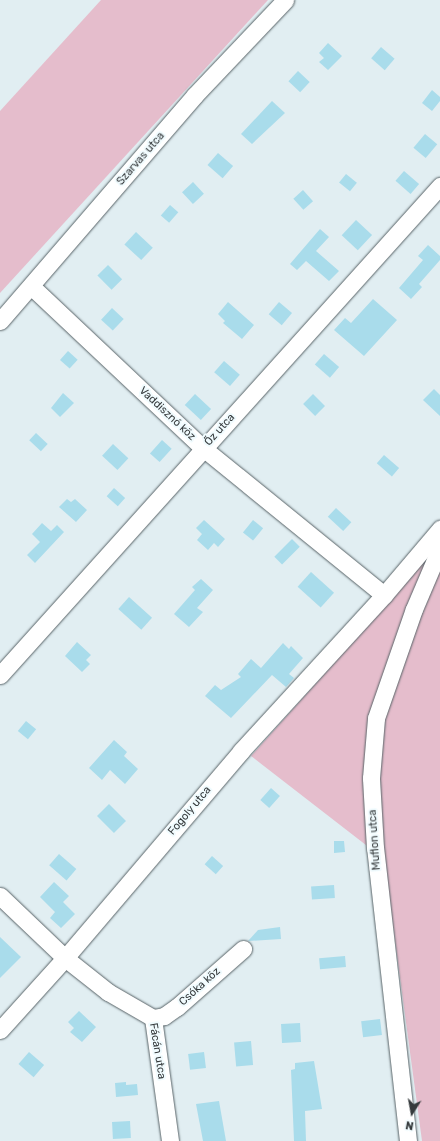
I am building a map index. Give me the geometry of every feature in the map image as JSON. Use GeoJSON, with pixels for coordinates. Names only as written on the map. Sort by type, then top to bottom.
{"type":"FeatureCollection","features":[{"type":"Feature","properties":{"kind":"street","name":"Szarvas utca"},"geometry":{"type":"LineString","coordinates":[[0,321],[195,95],[285,0]]}},
{"type":"Feature","properties":{"kind":"street","name":"Őz utca"},"geometry":{"type":"LineString","coordinates":[[0,675],[440,186]]}},
{"type":"Feature","properties":{"kind":"street","name":"Vaddisznó köz"},"geometry":{"type":"LineString","coordinates":[[31,286],[203,448],[384,596]]}},
{"type":"Feature","properties":{"kind":"street"},"geometry":{"type":"LineString","coordinates":[[384,596],[440,529]]}},
{"type":"Feature","properties":{"kind":"street","name":"Muflon utca"},"geometry":{"type":"LineString","coordinates":[[408,1141],[375,848],[371,778],[376,718],[414,609],[440,548]]}},
{"type":"Feature","properties":{"kind":"street","name":"Fogoly utca"},"geometry":{"type":"LineString","coordinates":[[0,1030],[65,958],[240,751],[384,596]]}},
{"type":"Feature","properties":{"kind":"street","name":"Fácán utca"},"geometry":{"type":"LineString","coordinates":[[0,896],[65,958],[108,992],[153,1018],[170,1141]]}},
{"type":"Feature","properties":{"kind":"street","name":"Csóka köz"},"geometry":{"type":"LineString","coordinates":[[153,1018],[164,1016],[177,1007],[243,949]]}},
{"type":"Feature","properties":{"kind":"shaded area"},"geometry":{"type":"Polygon","coordinates":[[[101,0],[268,0],[0,293],[0,111],[101,0]]]}},
{"type":"Feature","properties":{"kind":"shaded area"},"geometry":{"type":"Polygon","coordinates":[[[440,544],[440,1141],[422,1141],[384,859],[251,756],[440,544]]]}},
{"type":"Feature","properties":{"kind":"building"},"geometry":{"type":"Polygon","coordinates":[[[328,43],[342,56],[328,70],[319,62],[324,58],[319,53],[328,43]]]}},
{"type":"Feature","properties":{"kind":"building"},"geometry":{"type":"Polygon","coordinates":[[[381,47],[395,59],[385,70],[371,58],[381,47]]]}},
{"type":"Feature","properties":{"kind":"building"},"geometry":{"type":"Polygon","coordinates":[[[298,71],[310,82],[300,92],[288,81],[298,71]]]}},
{"type":"Feature","properties":{"kind":"building"},"geometry":{"type":"Polygon","coordinates":[[[432,90],[440,97],[440,101],[432,111],[422,103],[432,90]]]}},
{"type":"Feature","properties":{"kind":"building"},"geometry":{"type":"Polygon","coordinates":[[[272,101],[285,113],[252,144],[241,134],[272,101]]]}},
{"type":"Feature","properties":{"kind":"building"},"geometry":{"type":"Polygon","coordinates":[[[425,134],[437,144],[426,158],[413,148],[425,134]]]}},
{"type":"Feature","properties":{"kind":"building"},"geometry":{"type":"Polygon","coordinates":[[[218,153],[233,166],[223,178],[208,165],[218,153]]]}},
{"type":"Feature","properties":{"kind":"building"},"geometry":{"type":"Polygon","coordinates":[[[404,171],[419,184],[411,194],[395,181],[404,171]]]}},
{"type":"Feature","properties":{"kind":"building"},"geometry":{"type":"Polygon","coordinates":[[[346,174],[357,183],[350,191],[339,183],[346,174]]]}},
{"type":"Feature","properties":{"kind":"building"},"geometry":{"type":"Polygon","coordinates":[[[193,182],[204,194],[193,204],[182,192],[193,182]]]}},
{"type":"Feature","properties":{"kind":"building"},"geometry":{"type":"Polygon","coordinates":[[[303,190],[313,201],[303,210],[293,199],[303,190]]]}},
{"type":"Feature","properties":{"kind":"building"},"geometry":{"type":"Polygon","coordinates":[[[170,205],[178,212],[169,223],[161,216],[170,205]]]}},
{"type":"Feature","properties":{"kind":"building"},"geometry":{"type":"Polygon","coordinates":[[[356,220],[372,235],[358,250],[342,235],[356,220]]]}},
{"type":"Feature","properties":{"kind":"building"},"geometry":{"type":"Polygon","coordinates":[[[320,229],[329,237],[316,251],[339,271],[329,281],[306,261],[297,270],[290,264],[320,229]]]}},
{"type":"Feature","properties":{"kind":"building"},"geometry":{"type":"Polygon","coordinates":[[[136,232],[153,248],[141,260],[124,244],[136,232]]]}},
{"type":"Feature","properties":{"kind":"building"},"geometry":{"type":"Polygon","coordinates":[[[428,245],[440,256],[440,260],[419,284],[422,287],[411,299],[399,288],[423,260],[418,256],[428,245]]]}},
{"type":"Feature","properties":{"kind":"building"},"geometry":{"type":"Polygon","coordinates":[[[108,265],[122,279],[112,290],[97,276],[108,265]]]}},
{"type":"Feature","properties":{"kind":"building"},"geometry":{"type":"Polygon","coordinates":[[[373,299],[397,320],[364,356],[334,330],[345,318],[351,323],[373,299]]]}},
{"type":"Feature","properties":{"kind":"building"},"geometry":{"type":"Polygon","coordinates":[[[228,302],[254,325],[242,339],[223,323],[225,321],[218,314],[228,302]]]}},
{"type":"Feature","properties":{"kind":"building"},"geometry":{"type":"Polygon","coordinates":[[[279,302],[292,313],[282,325],[269,314],[279,302]]]}},
{"type":"Feature","properties":{"kind":"building"},"geometry":{"type":"Polygon","coordinates":[[[112,308],[124,319],[113,331],[101,320],[112,308]]]}},
{"type":"Feature","properties":{"kind":"building"},"geometry":{"type":"Polygon","coordinates":[[[68,351],[78,360],[70,369],[60,360],[68,351]]]}},
{"type":"Feature","properties":{"kind":"building"},"geometry":{"type":"Polygon","coordinates":[[[324,354],[339,367],[330,378],[315,365],[324,354]]]}},
{"type":"Feature","properties":{"kind":"building"},"geometry":{"type":"Polygon","coordinates":[[[224,361],[240,375],[230,386],[214,372],[224,361]]]}},
{"type":"Feature","properties":{"kind":"building"},"geometry":{"type":"Polygon","coordinates":[[[434,389],[440,395],[440,416],[423,400],[434,389]]]}},
{"type":"Feature","properties":{"kind":"building"},"geometry":{"type":"Polygon","coordinates":[[[63,393],[74,403],[60,417],[51,408],[63,393]]]}},
{"type":"Feature","properties":{"kind":"building"},"geometry":{"type":"Polygon","coordinates":[[[195,394],[211,409],[201,420],[185,405],[195,394]]]}},
{"type":"Feature","properties":{"kind":"building"},"geometry":{"type":"Polygon","coordinates":[[[313,394],[325,406],[315,416],[303,404],[313,394]]]}},
{"type":"Feature","properties":{"kind":"building"},"geometry":{"type":"Polygon","coordinates":[[[36,433],[48,444],[41,451],[29,440],[36,433]]]}},
{"type":"Feature","properties":{"kind":"building"},"geometry":{"type":"Polygon","coordinates":[[[162,440],[172,449],[160,462],[150,453],[162,440]]]}},
{"type":"Feature","properties":{"kind":"building"},"geometry":{"type":"Polygon","coordinates":[[[113,444],[128,458],[117,470],[102,456],[113,444]]]}},
{"type":"Feature","properties":{"kind":"building"},"geometry":{"type":"Polygon","coordinates":[[[384,455],[399,468],[392,476],[377,463],[384,455]]]}},
{"type":"Feature","properties":{"kind":"building"},"geometry":{"type":"Polygon","coordinates":[[[114,488],[125,498],[118,506],[107,496],[114,488]]]}},
{"type":"Feature","properties":{"kind":"building"},"geometry":{"type":"Polygon","coordinates":[[[67,499],[71,502],[75,499],[87,510],[76,522],[59,507],[67,499]]]}},
{"type":"Feature","properties":{"kind":"building"},"geometry":{"type":"Polygon","coordinates":[[[336,508],[351,522],[343,531],[328,517],[336,508]]]}},
{"type":"Feature","properties":{"kind":"building"},"geometry":{"type":"Polygon","coordinates":[[[204,520],[225,539],[218,547],[214,543],[208,550],[197,540],[202,534],[196,528],[204,520]]]}},
{"type":"Feature","properties":{"kind":"building"},"geometry":{"type":"Polygon","coordinates":[[[253,520],[263,528],[253,541],[243,532],[253,520]]]}},
{"type":"Feature","properties":{"kind":"building"},"geometry":{"type":"Polygon","coordinates":[[[42,523],[51,531],[57,525],[64,532],[35,563],[27,555],[40,542],[32,534],[42,523]]]}},
{"type":"Feature","properties":{"kind":"building"},"geometry":{"type":"Polygon","coordinates":[[[292,539],[300,547],[282,564],[274,557],[292,539]]]}},
{"type":"Feature","properties":{"kind":"building"},"geometry":{"type":"Polygon","coordinates":[[[311,572],[334,593],[321,608],[298,587],[311,572]]]}},
{"type":"Feature","properties":{"kind":"building"},"geometry":{"type":"Polygon","coordinates":[[[201,579],[213,590],[197,608],[203,612],[189,627],[174,614],[195,590],[192,587],[201,579]]]}},
{"type":"Feature","properties":{"kind":"building"},"geometry":{"type":"Polygon","coordinates":[[[129,597],[152,618],[141,630],[118,609],[129,597]]]}},
{"type":"Feature","properties":{"kind":"building"},"geometry":{"type":"Polygon","coordinates":[[[77,642],[91,655],[86,660],[90,664],[82,672],[65,656],[77,642]]]}},
{"type":"Feature","properties":{"kind":"building"},"geometry":{"type":"Polygon","coordinates":[[[283,643],[289,649],[291,646],[303,658],[289,674],[294,678],[286,687],[272,675],[231,718],[205,696],[215,685],[221,690],[241,677],[238,674],[251,659],[261,668],[283,643]]]}},
{"type":"Feature","properties":{"kind":"building"},"geometry":{"type":"Polygon","coordinates":[[[26,721],[36,729],[28,739],[18,731],[26,721]]]}},
{"type":"Feature","properties":{"kind":"building"},"geometry":{"type":"Polygon","coordinates":[[[114,740],[127,752],[124,756],[138,769],[125,784],[110,770],[102,780],[89,768],[114,740]]]}},
{"type":"Feature","properties":{"kind":"building"},"geometry":{"type":"Polygon","coordinates":[[[271,788],[280,796],[269,808],[260,800],[271,788]]]}},
{"type":"Feature","properties":{"kind":"building"},"geometry":{"type":"Polygon","coordinates":[[[109,804],[126,821],[114,833],[97,816],[109,804]]]}},
{"type":"Feature","properties":{"kind":"building"},"geometry":{"type":"Polygon","coordinates":[[[334,841],[344,841],[345,852],[334,853],[334,841]]]}},
{"type":"Feature","properties":{"kind":"building"},"geometry":{"type":"Polygon","coordinates":[[[59,854],[76,869],[67,880],[49,865],[59,854]]]}},
{"type":"Feature","properties":{"kind":"building"},"geometry":{"type":"Polygon","coordinates":[[[212,856],[223,866],[216,874],[205,864],[212,856]]]}},
{"type":"Feature","properties":{"kind":"building"},"geometry":{"type":"Polygon","coordinates":[[[54,882],[69,896],[63,902],[75,914],[61,928],[50,918],[55,912],[40,897],[54,882]]]}},
{"type":"Feature","properties":{"kind":"building"},"geometry":{"type":"Polygon","coordinates":[[[334,885],[335,898],[312,900],[311,887],[334,885]]]}},
{"type":"Feature","properties":{"kind":"building"},"geometry":{"type":"Polygon","coordinates":[[[280,927],[281,939],[248,941],[258,930],[280,927]]]}},
{"type":"Feature","properties":{"kind":"building"},"geometry":{"type":"Polygon","coordinates":[[[0,937],[21,957],[0,978],[0,937]]]}},
{"type":"Feature","properties":{"kind":"building"},"geometry":{"type":"Polygon","coordinates":[[[345,956],[346,967],[320,969],[319,958],[345,956]]]}},
{"type":"Feature","properties":{"kind":"building"},"geometry":{"type":"Polygon","coordinates":[[[79,1011],[96,1027],[82,1042],[70,1032],[74,1028],[68,1022],[79,1011]]]}},
{"type":"Feature","properties":{"kind":"building"},"geometry":{"type":"Polygon","coordinates":[[[380,1019],[382,1035],[363,1037],[361,1021],[380,1019]]]}},
{"type":"Feature","properties":{"kind":"building"},"geometry":{"type":"Polygon","coordinates":[[[300,1023],[301,1042],[282,1043],[281,1024],[300,1023]]]}},
{"type":"Feature","properties":{"kind":"building"},"geometry":{"type":"Polygon","coordinates":[[[251,1041],[253,1065],[236,1066],[234,1042],[251,1041]]]}},
{"type":"Feature","properties":{"kind":"building"},"geometry":{"type":"Polygon","coordinates":[[[29,1052],[44,1065],[34,1077],[19,1064],[29,1052]]]}},
{"type":"Feature","properties":{"kind":"building"},"geometry":{"type":"Polygon","coordinates":[[[204,1052],[206,1068],[190,1070],[188,1054],[204,1052]]]}},
{"type":"Feature","properties":{"kind":"building"},"geometry":{"type":"Polygon","coordinates":[[[314,1061],[322,1109],[305,1111],[306,1141],[294,1141],[291,1070],[295,1069],[295,1063],[314,1061]]]}},
{"type":"Feature","properties":{"kind":"building"},"geometry":{"type":"Polygon","coordinates":[[[126,1082],[126,1085],[137,1084],[138,1095],[116,1097],[115,1083],[126,1082]]]}},
{"type":"Feature","properties":{"kind":"building"},"geometry":{"type":"Polygon","coordinates":[[[219,1101],[226,1141],[203,1141],[196,1104],[219,1101]]]}},
{"type":"Feature","properties":{"kind":"building"},"geometry":{"type":"Polygon","coordinates":[[[130,1121],[131,1138],[113,1139],[112,1122],[130,1121]]]}}]}
